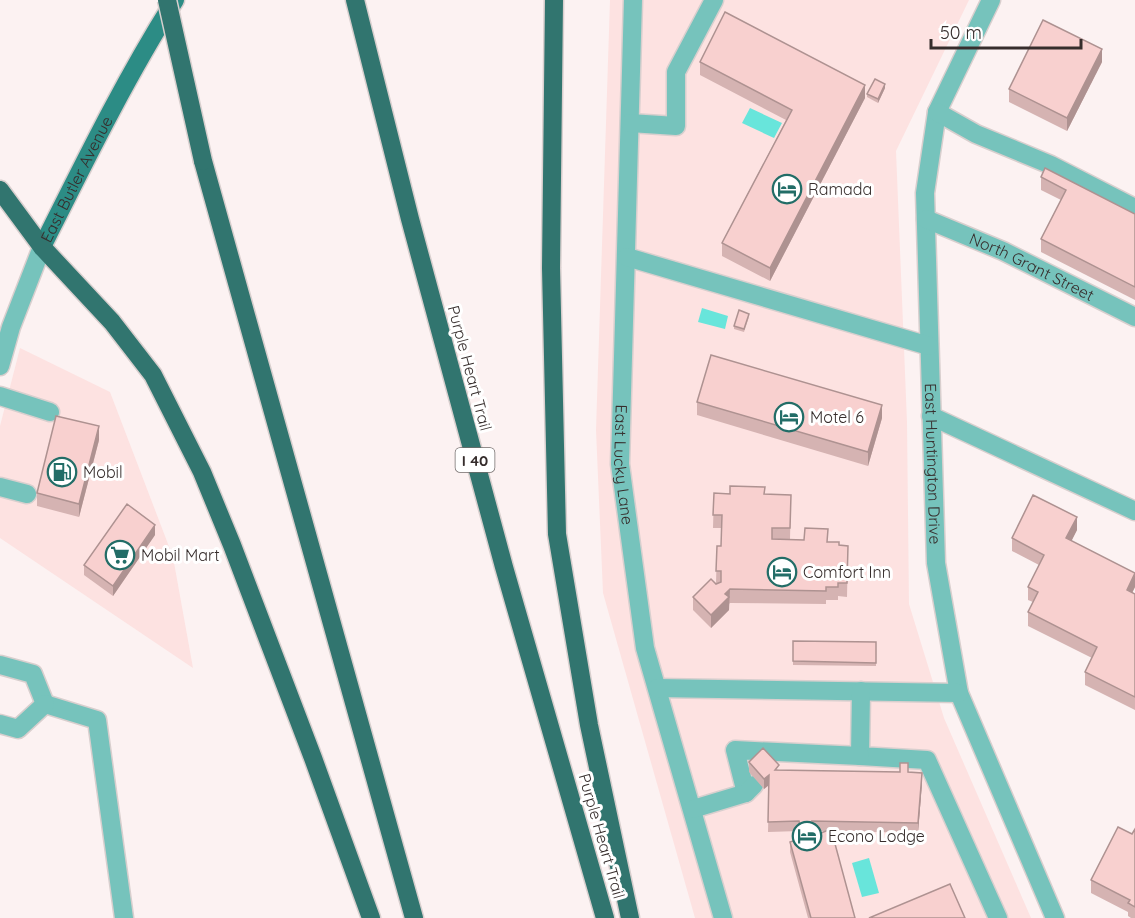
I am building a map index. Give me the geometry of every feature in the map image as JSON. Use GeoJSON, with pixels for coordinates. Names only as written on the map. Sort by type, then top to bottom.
{"type":"FeatureCollection","features":[{"type":"Feature","properties":{"kind":"highway"},"geometry":{"type":"LineString","coordinates":[[167,0],[203,161],[414,918]]}},
{"type":"Feature","properties":{"kind":"highway","name":"Purple Heart Trail"},"geometry":{"type":"LineString","coordinates":[[355,0],[410,219],[501,556],[605,918]]}},
{"type":"Feature","properties":{"kind":"highway"},"geometry":{"type":"LineString","coordinates":[[554,0],[551,268],[557,534],[587,713],[630,918]]}},
{"type":"Feature","properties":{"kind":"highway"},"geometry":{"type":"LineString","coordinates":[[0,190],[42,247],[112,322],[153,375],[202,472],[314,758],[371,918]]}},
{"type":"Feature","properties":{"kind":"main road","name":"East Butler Avenue"},"geometry":{"type":"LineString","coordinates":[[42,247],[139,59],[175,0]]}},
{"type":"Feature","properties":{"kind":"street","name":"East Lucky Lane"},"geometry":{"type":"LineString","coordinates":[[633,0],[620,464],[645,648],[723,918]]}},
{"type":"Feature","properties":{"kind":"street"},"geometry":{"type":"LineString","coordinates":[[630,123],[676,126],[676,72],[714,0]]}},
{"type":"Feature","properties":{"kind":"street","name":"East Huntington Drive"},"geometry":{"type":"LineString","coordinates":[[991,0],[937,112],[925,193],[936,563],[958,693],[1055,918]]}},
{"type":"Feature","properties":{"kind":"street"},"geometry":{"type":"LineString","coordinates":[[937,112],[976,134],[1051,165],[1135,208]]}},
{"type":"Feature","properties":{"kind":"street","name":"North Grant Street"},"geometry":{"type":"LineString","coordinates":[[926,219],[1003,250],[1135,317]]}},
{"type":"Feature","properties":{"kind":"street","name":"East Butler Avenue"},"geometry":{"type":"LineString","coordinates":[[0,366],[3,341],[42,247]]}},
{"type":"Feature","properties":{"kind":"street"},"geometry":{"type":"LineString","coordinates":[[627,257],[929,346]]}},
{"type":"Feature","properties":{"kind":"street"},"geometry":{"type":"LineString","coordinates":[[0,396],[50,412]]}},
{"type":"Feature","properties":{"kind":"street"},"geometry":{"type":"LineString","coordinates":[[931,416],[1135,511]]}},
{"type":"Feature","properties":{"kind":"street"},"geometry":{"type":"LineString","coordinates":[[0,487],[27,494]]}},
{"type":"Feature","properties":{"kind":"street"},"geometry":{"type":"LineString","coordinates":[[0,665],[33,674],[45,704]]}},
{"type":"Feature","properties":{"kind":"street"},"geometry":{"type":"LineString","coordinates":[[657,688],[958,693]]}},
{"type":"Feature","properties":{"kind":"street"},"geometry":{"type":"LineString","coordinates":[[860,756],[861,691]]}},
{"type":"Feature","properties":{"kind":"street"},"geometry":{"type":"LineString","coordinates":[[0,724],[18,729],[45,704]]}},
{"type":"Feature","properties":{"kind":"street"},"geometry":{"type":"LineString","coordinates":[[45,704],[97,720],[124,918]]}},
{"type":"Feature","properties":{"kind":"street"},"geometry":{"type":"LineString","coordinates":[[693,809],[752,787],[735,750],[927,760],[998,918]]}},
{"type":"Feature","properties":{"kind":"street"},"geometry":{"type":"LineString","coordinates":[[771,767],[785,752]]}},
{"type":"Feature","properties":{"kind":"shaded area"},"geometry":{"type":"Polygon","coordinates":[[[610,0],[969,0],[896,151],[907,422],[909,604],[944,718],[1031,918],[695,918],[603,593],[596,430],[610,0]]]}},
{"type":"Feature","properties":{"kind":"shaded area"},"geometry":{"type":"Polygon","coordinates":[[[20,348],[110,392],[173,557],[193,668],[0,538],[0,426],[20,348]]]}},
{"type":"Feature","properties":{"kind":"water"},"geometry":{"type":"Polygon","coordinates":[[[750,108],[782,123],[774,138],[742,123],[750,108]]]}},
{"type":"Feature","properties":{"kind":"water"},"geometry":{"type":"Polygon","coordinates":[[[702,308],[728,316],[725,329],[698,322],[702,308]]]}},
{"type":"Feature","properties":{"kind":"water"},"geometry":{"type":"Polygon","coordinates":[[[869,858],[879,893],[862,897],[852,863],[869,858]]]}},
{"type":"Feature","properties":{"kind":"building","name":"Ramada"},"geometry":{"type":"Polygon","coordinates":[[[725,12],[865,85],[770,268],[722,243],[792,110],[700,62],[725,12]]]}},
{"type":"Feature","properties":{"kind":"building"},"geometry":{"type":"Polygon","coordinates":[[[1043,20],[1102,49],[1067,118],[1009,89],[1043,20]]]}},
{"type":"Feature","properties":{"kind":"building"},"geometry":{"type":"Polygon","coordinates":[[[875,79],[885,84],[878,99],[867,94],[875,79]]]}},
{"type":"Feature","properties":{"kind":"building"},"geometry":{"type":"Polygon","coordinates":[[[1045,168],[1135,214],[1135,287],[1041,239],[1066,190],[1041,177],[1045,168]]]}},
{"type":"Feature","properties":{"kind":"building"},"geometry":{"type":"Polygon","coordinates":[[[739,310],[749,314],[744,329],[734,326],[739,310]]]}},
{"type":"Feature","properties":{"kind":"building","name":"Motel 6"},"geometry":{"type":"Polygon","coordinates":[[[711,355],[882,405],[868,452],[697,402],[711,355]]]}},
{"type":"Feature","properties":{"kind":"building"},"geometry":{"type":"Polygon","coordinates":[[[56,416],[99,426],[79,504],[37,493],[56,416]]]}},
{"type":"Feature","properties":{"kind":"building","name":"Comfort Inn"},"geometry":{"type":"Polygon","coordinates":[[[730,486],[765,487],[764,494],[791,495],[790,528],[772,528],[772,539],[804,540],[805,528],[828,529],[827,542],[839,542],[839,545],[848,546],[847,583],[838,583],[838,587],[826,587],[826,591],[730,589],[725,594],[729,597],[711,615],[693,597],[711,579],[716,584],[721,582],[721,571],[716,571],[717,546],[721,546],[722,515],[713,515],[714,493],[730,494],[730,486]]]}},
{"type":"Feature","properties":{"kind":"building"},"geometry":{"type":"Polygon","coordinates":[[[1033,495],[1077,517],[1066,538],[1135,573],[1127,590],[1135,594],[1135,697],[1085,672],[1097,647],[1028,612],[1038,592],[1028,587],[1044,555],[1012,538],[1033,495]]]}},
{"type":"Feature","properties":{"kind":"building","name":"Mobil Mart"},"geometry":{"type":"Polygon","coordinates":[[[127,504],[155,525],[113,586],[84,565],[127,504]]]}},
{"type":"Feature","properties":{"kind":"building"},"geometry":{"type":"Polygon","coordinates":[[[793,641],[876,642],[876,663],[793,661],[793,641]]]}},
{"type":"Feature","properties":{"kind":"building","name":"Econo Lodge"},"geometry":{"type":"Polygon","coordinates":[[[763,748],[779,765],[775,770],[900,772],[900,763],[908,763],[908,772],[922,773],[918,823],[812,821],[816,835],[831,829],[855,918],[811,918],[790,842],[803,838],[799,821],[768,822],[769,775],[764,779],[749,762],[763,748]]]}},
{"type":"Feature","properties":{"kind":"building"},"geometry":{"type":"Polygon","coordinates":[[[1118,827],[1132,834],[1135,829],[1135,907],[1128,903],[1130,900],[1091,880],[1118,827]]]}},
{"type":"Feature","properties":{"kind":"building"},"geometry":{"type":"Polygon","coordinates":[[[950,884],[965,918],[869,918],[950,884]]]}},
{"type":"Feature","properties":{"kind":"place","name":"Ramada"},"geometry":{"type":"Point","coordinates":[787,189]}},
{"type":"Feature","properties":{"kind":"place","name":"Motel 6"},"geometry":{"type":"Point","coordinates":[789,417]}},
{"type":"Feature","properties":{"kind":"place","name":"Mobil"},"geometry":{"type":"Point","coordinates":[62,472]}},
{"type":"Feature","properties":{"kind":"place","name":"Mobil Mart"},"geometry":{"type":"Point","coordinates":[120,555]}},
{"type":"Feature","properties":{"kind":"place","name":"Comfort Inn"},"geometry":{"type":"Point","coordinates":[782,572]}},
{"type":"Feature","properties":{"kind":"place","name":"Econo Lodge"},"geometry":{"type":"Point","coordinates":[807,836]}}]}
